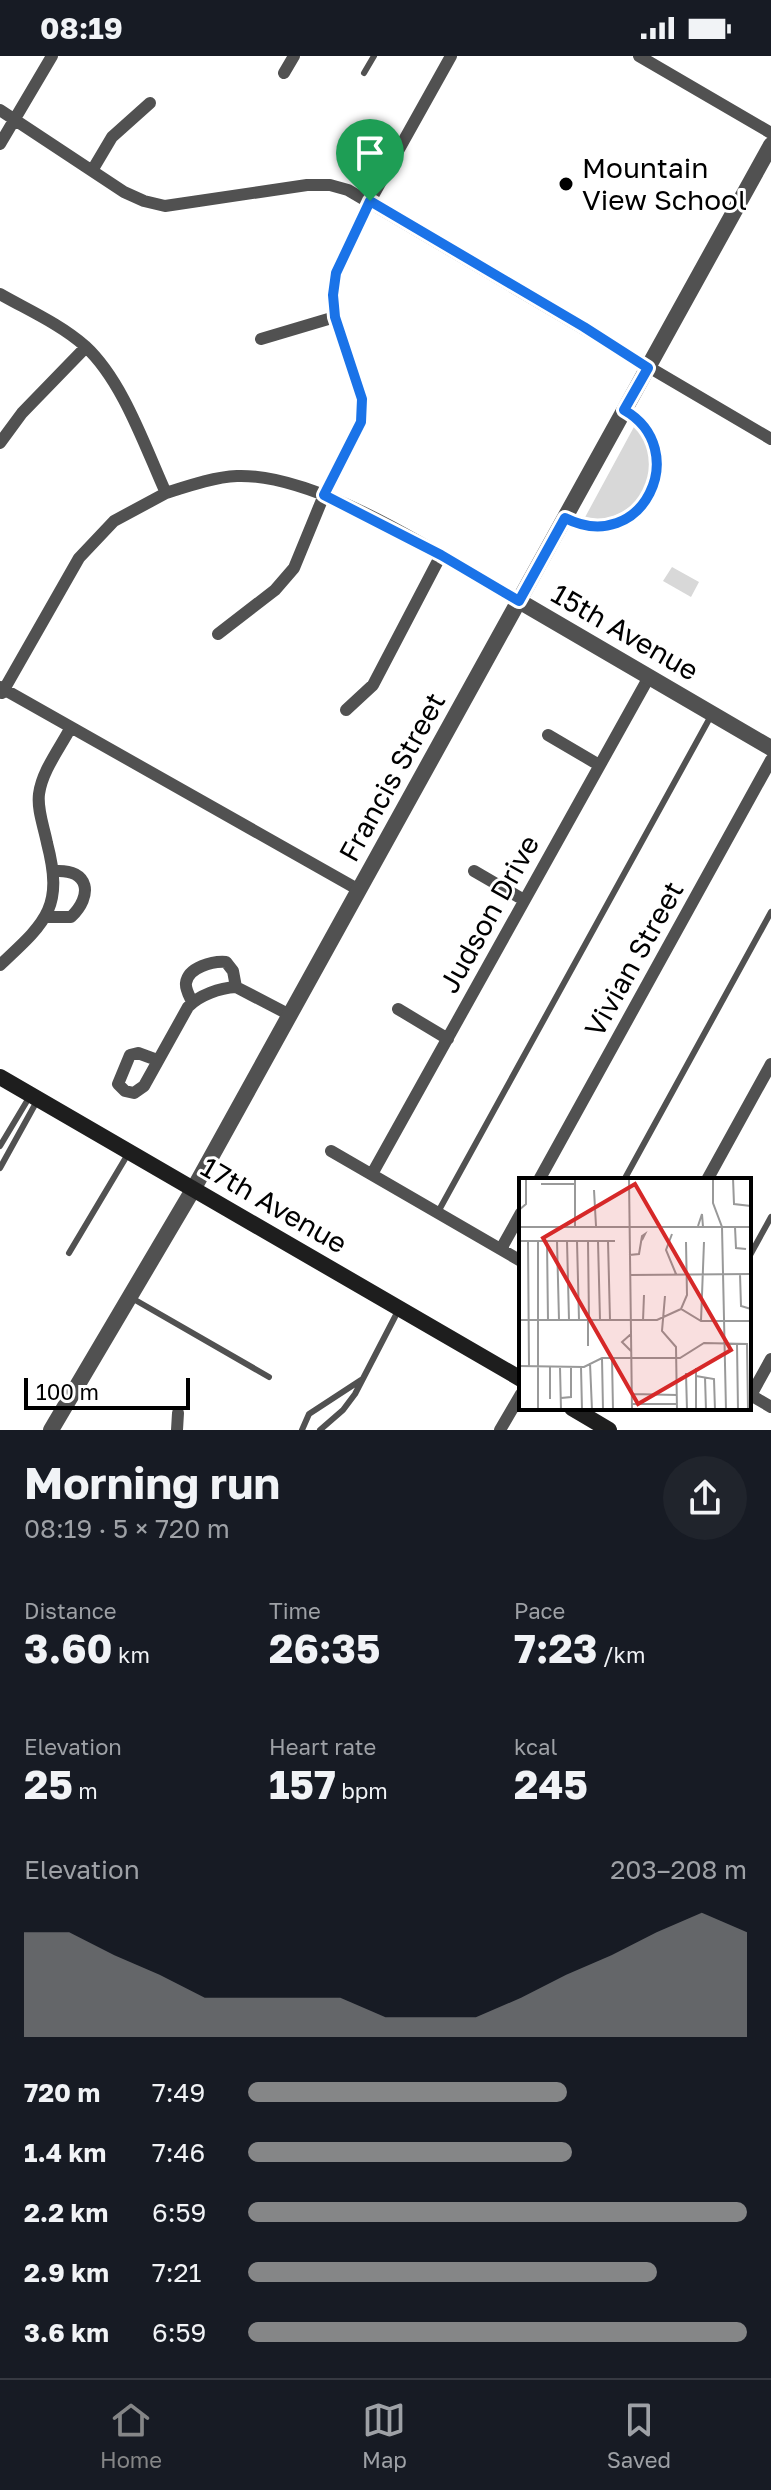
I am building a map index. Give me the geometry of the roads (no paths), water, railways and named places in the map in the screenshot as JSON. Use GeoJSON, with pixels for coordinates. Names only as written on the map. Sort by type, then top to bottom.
{"type":"FeatureCollection","features":[{"type":"Feature","properties":{"kind":"main road","name":"17th Avenue"},"geometry":{"type":"LineString","coordinates":[[0,1077],[519,1378]]}},
{"type":"Feature","properties":{"kind":"main road"},"geometry":{"type":"LineString","coordinates":[[575,1410],[609,1430]]}},
{"type":"Feature","properties":{"kind":"street"},"geometry":{"type":"LineString","coordinates":[[0,144],[52,56]]}},
{"type":"Feature","properties":{"kind":"street"},"geometry":{"type":"LineString","coordinates":[[284,73],[294,56]]}},
{"type":"Feature","properties":{"kind":"street"},"geometry":{"type":"LineString","coordinates":[[218,634],[275,590],[294,568],[324,495],[361,422],[362,399],[335,317],[333,295],[336,273],[370,201],[451,56]]}},
{"type":"Feature","properties":{"kind":"street"},"geometry":{"type":"LineString","coordinates":[[639,56],[771,133]]}},
{"type":"Feature","properties":{"kind":"street"},"geometry":{"type":"LineString","coordinates":[[93,169],[112,137],[150,103]]}},
{"type":"Feature","properties":{"kind":"street"},"geometry":{"type":"LineString","coordinates":[[0,110],[124,192],[165,206],[307,185],[330,185],[348,190],[584,327],[648,368],[770,436]]}},
{"type":"Feature","properties":{"kind":"street","name":"Francis Street"},"geometry":{"type":"LineString","coordinates":[[51,1430],[194,1188],[771,145]]}},
{"type":"Feature","properties":{"kind":"street"},"geometry":{"type":"LineString","coordinates":[[0,294],[86,347],[109,377],[131,415],[166,493]]}},
{"type":"Feature","properties":{"kind":"street"},"geometry":{"type":"LineString","coordinates":[[261,339],[335,317]]}},
{"type":"Feature","properties":{"kind":"street"},"geometry":{"type":"LineString","coordinates":[[0,443],[22,413],[86,347]]}},
{"type":"Feature","properties":{"kind":"street","name":"15th Avenue"},"geometry":{"type":"LineString","coordinates":[[1,691],[79,558],[114,521],[166,493],[237,476],[284,481],[324,495],[441,555],[771,748]]}},
{"type":"Feature","properties":{"kind":"street"},"geometry":{"type":"LineString","coordinates":[[346,710],[373,685],[441,555]]}},
{"type":"Feature","properties":{"kind":"street","name":"Judson Drive"},"geometry":{"type":"LineString","coordinates":[[372,1174],[649,677]]}},
{"type":"Feature","properties":{"kind":"street"},"geometry":{"type":"LineString","coordinates":[[1,691],[71,727],[359,890]]}},
{"type":"Feature","properties":{"kind":"street"},"geometry":{"type":"LineString","coordinates":[[0,965],[29,938],[45,917],[54,893],[55,871],[38,797],[42,781],[71,727]]}},
{"type":"Feature","properties":{"kind":"street"},"geometry":{"type":"LineString","coordinates":[[548,735],[599,765]]}},
{"type":"Feature","properties":{"kind":"street","name":"Vivian Street"},"geometry":{"type":"LineString","coordinates":[[540,1178],[771,760]]}},
{"type":"Feature","properties":{"kind":"street"},"geometry":{"type":"LineString","coordinates":[[45,917],[71,917],[81,908],[84,882],[80,876],[69,870],[55,871]]}},
{"type":"Feature","properties":{"kind":"street"},"geometry":{"type":"LineString","coordinates":[[474,871],[524,900]]}},
{"type":"Feature","properties":{"kind":"street"},"geometry":{"type":"LineString","coordinates":[[192,1002],[185,985],[187,978],[201,966],[216,961],[226,962],[233,971],[236,987]]}},
{"type":"Feature","properties":{"kind":"street"},"geometry":{"type":"LineString","coordinates":[[157,1060],[192,1002],[227,987],[236,987],[290,1015]]}},
{"type":"Feature","properties":{"kind":"street"},"geometry":{"type":"LineString","coordinates":[[398,1009],[448,1039]]}},
{"type":"Feature","properties":{"kind":"street"},"geometry":{"type":"LineString","coordinates":[[708,1178],[771,1064]]}},
{"type":"Feature","properties":{"kind":"street"},"geometry":{"type":"LineString","coordinates":[[331,1151],[519,1260]]}},
{"type":"Feature","properties":{"kind":"street"},"geometry":{"type":"LineString","coordinates":[[501,1249],[519,1217]]}},
{"type":"Feature","properties":{"kind":"street"},"geometry":{"type":"LineString","coordinates":[[751,1393],[771,1359]]}},
{"type":"Feature","properties":{"kind":"street"},"geometry":{"type":"LineString","coordinates":[[751,1396],[771,1407]]}},
{"type":"Feature","properties":{"kind":"street"},"geometry":{"type":"LineString","coordinates":[[500,1430],[519,1397]]}},
{"type":"Feature","properties":{"kind":"street"},"geometry":{"type":"LineString","coordinates":[[177,1430],[178,1413]]}},
{"type":"Feature","properties":{"kind":"lane"},"geometry":{"type":"LineString","coordinates":[[364,73],[374,56]]}},
{"type":"Feature","properties":{"kind":"lane"},"geometry":{"type":"LineString","coordinates":[[565,518],[590,528],[614,525],[633,513],[649,496],[656,472],[655,448],[642,423],[624,410]]}},
{"type":"Feature","properties":{"kind":"lane"},"geometry":{"type":"LineString","coordinates":[[437,1212],[712,714]]}},
{"type":"Feature","properties":{"kind":"lane"},"geometry":{"type":"LineString","coordinates":[[625,1178],[771,912]]}},
{"type":"Feature","properties":{"kind":"lane"},"geometry":{"type":"LineString","coordinates":[[0,1146],[34,1098]]}},
{"type":"Feature","properties":{"kind":"lane"},"geometry":{"type":"LineString","coordinates":[[0,1168],[34,1098]]}},
{"type":"Feature","properties":{"kind":"lane"},"geometry":{"type":"LineString","coordinates":[[69,1253],[130,1151]]}},
{"type":"Feature","properties":{"kind":"lane"},"geometry":{"type":"LineString","coordinates":[[751,1253],[771,1217]]}},
{"type":"Feature","properties":{"kind":"lane"},"geometry":{"type":"LineString","coordinates":[[130,1297],[269,1377]]}},
{"type":"Feature","properties":{"kind":"lane"},"geometry":{"type":"LineString","coordinates":[[320,1430],[343,1410],[400,1308]]}},
{"type":"Feature","properties":{"kind":"lane"},"geometry":{"type":"LineString","coordinates":[[302,1430],[309,1414],[361,1380]]}},
{"type":"Feature","properties":{"kind":"place","name":"Mountain View School"},"geometry":{"type":"Point","coordinates":[566,184]}}]}
